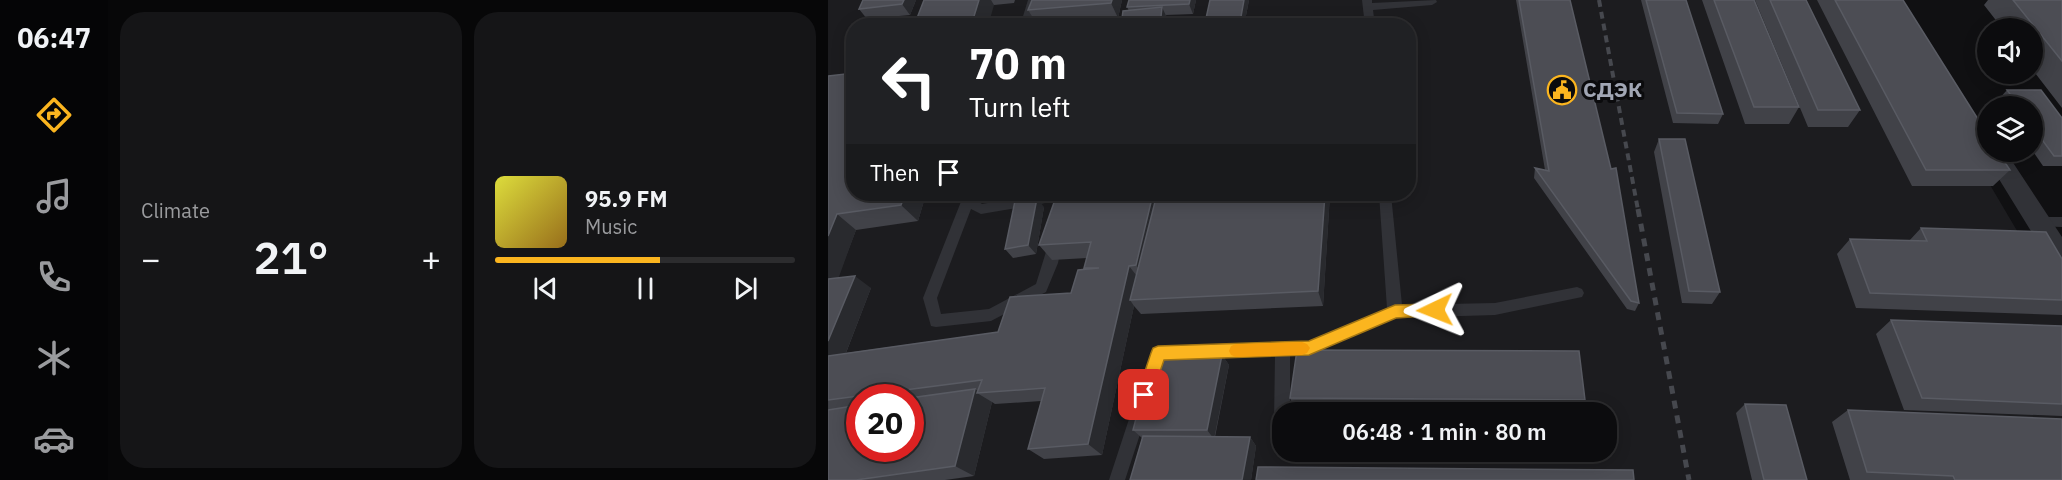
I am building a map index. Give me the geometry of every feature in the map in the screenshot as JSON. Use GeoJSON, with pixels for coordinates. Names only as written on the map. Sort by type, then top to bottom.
{"type":"FeatureCollection","features":[{"type":"Feature","properties":{"kind":"street"},"geometry":{"type":"LineString","coordinates":[[2004,162],[2050,222],[2062,259]]}},
{"type":"Feature","properties":{"kind":"lane"},"geometry":{"type":"LineString","coordinates":[[1027,18],[1033,0]]}},
{"type":"Feature","properties":{"kind":"lane"},"geometry":{"type":"LineString","coordinates":[[1368,4],[1432,2]]}},
{"type":"Feature","properties":{"kind":"lane"},"geometry":{"type":"LineString","coordinates":[[966,201],[930,298],[936,321],[991,315],[1041,288],[1051,263],[1059,228]]}},
{"type":"Feature","properties":{"kind":"lane"},"geometry":{"type":"LineString","coordinates":[[972,201],[981,209],[1028,201]]}},
{"type":"Feature","properties":{"kind":"lane"},"geometry":{"type":"LineString","coordinates":[[1386,201],[1395,312]]}},
{"type":"Feature","properties":{"kind":"lane"},"geometry":{"type":"LineString","coordinates":[[1117,480],[1158,353],[1309,348],[1395,312],[1496,309],[1577,293]]}},
{"type":"Feature","properties":{"kind":"lane"},"geometry":{"type":"LineString","coordinates":[[1282,402],[1283,349]]}},
{"type":"Feature","properties":{"kind":"shaded area"},"geometry":{"type":"Polygon","coordinates":[[[828,0],[1881,0],[2062,307],[2062,480],[828,480],[828,0]]]}},
{"type":"Feature","properties":{"kind":"building"},"geometry":{"type":"Polygon","coordinates":[[[863,0],[904,0],[902,4],[859,9],[863,0]]]}},
{"type":"Feature","properties":{"kind":"building"},"geometry":{"type":"Polygon","coordinates":[[[924,0],[979,0],[973,18],[917,18],[924,0]]]}},
{"type":"Feature","properties":{"kind":"building"},"geometry":{"type":"Polygon","coordinates":[[[1032,0],[1112,0],[1111,3],[1028,10],[1032,0]]]}},
{"type":"Feature","properties":{"kind":"building"},"geometry":{"type":"Polygon","coordinates":[[[1129,0],[1190,0],[1189,4],[1127,7],[1129,0]]]}},
{"type":"Feature","properties":{"kind":"building"},"geometry":{"type":"Polygon","coordinates":[[[1210,0],[1244,0],[1241,18],[1206,18],[1210,0]]]}},
{"type":"Feature","properties":{"kind":"building"},"geometry":{"type":"Polygon","coordinates":[[[1519,0],[1570,0],[1611,169],[1616,168],[1639,303],[1631,301],[1535,168],[1549,171],[1519,0]]]}},
{"type":"Feature","properties":{"kind":"building"},"geometry":{"type":"Polygon","coordinates":[[[1646,0],[1686,0],[1723,114],[1677,113],[1646,0]]]}},
{"type":"Feature","properties":{"kind":"building"},"geometry":{"type":"Polygon","coordinates":[[[1714,0],[1754,0],[1799,107],[1754,107],[1714,0]]]}},
{"type":"Feature","properties":{"kind":"building"},"geometry":{"type":"Polygon","coordinates":[[[1770,0],[1806,0],[1860,110],[1818,110],[1770,0]]]}},
{"type":"Feature","properties":{"kind":"building"},"geometry":{"type":"Polygon","coordinates":[[[1835,0],[1903,0],[1977,118],[1977,162],[2005,162],[2010,170],[1926,170],[1835,0]]]}},
{"type":"Feature","properties":{"kind":"building"},"geometry":{"type":"Polygon","coordinates":[[[2013,0],[2062,1],[2062,61],[2043,37],[2043,18],[2027,18],[2013,0]]]}},
{"type":"Feature","properties":{"kind":"building"},"geometry":{"type":"Polygon","coordinates":[[[1162,7],[1161,18],[1122,18],[1123,11],[1162,7]]]}},
{"type":"Feature","properties":{"kind":"building"},"geometry":{"type":"Polygon","coordinates":[[[846,74],[846,201],[902,201],[901,205],[837,214],[828,236],[828,76],[846,74]]]}},
{"type":"Feature","properties":{"kind":"building"},"geometry":{"type":"Polygon","coordinates":[[[2007,90],[2041,90],[2062,118],[2062,156],[2054,156],[2043,141],[2043,96],[2012,96],[2007,90]]]}},
{"type":"Feature","properties":{"kind":"building"},"geometry":{"type":"Polygon","coordinates":[[[1659,139],[1685,139],[1720,292],[1689,291],[1659,139]]]}},
{"type":"Feature","properties":{"kind":"building"},"geometry":{"type":"Polygon","coordinates":[[[1015,201],[1036,201],[1028,245],[1005,249],[1015,201]]]}},
{"type":"Feature","properties":{"kind":"building"},"geometry":{"type":"Polygon","coordinates":[[[1055,201],[1151,201],[1136,265],[1129,266],[1088,444],[1028,449],[1045,388],[977,393],[982,380],[924,388],[924,384],[846,384],[846,398],[828,400],[828,356],[998,332],[1010,297],[1071,293],[1078,270],[1099,268],[1084,268],[1091,242],[1039,245],[1055,201]]]}},
{"type":"Feature","properties":{"kind":"building"},"geometry":{"type":"Polygon","coordinates":[[[1155,201],[1324,201],[1318,291],[1130,300],[1155,201]]]}},
{"type":"Feature","properties":{"kind":"building"},"geometry":{"type":"Polygon","coordinates":[[[1921,228],[2046,232],[2062,259],[2062,300],[1870,293],[1850,239],[1927,241],[1921,228]]]}},
{"type":"Feature","properties":{"kind":"building"},"geometry":{"type":"Polygon","coordinates":[[[855,276],[828,341],[828,279],[855,276]]]}},
{"type":"Feature","properties":{"kind":"building"},"geometry":{"type":"Polygon","coordinates":[[[1891,320],[2062,326],[2062,404],[1922,398],[1891,320]]]}},
{"type":"Feature","properties":{"kind":"building"},"geometry":{"type":"Polygon","coordinates":[[[1297,350],[1579,351],[1585,400],[1290,398],[1297,350]]]}},
{"type":"Feature","properties":{"kind":"building"},"geometry":{"type":"Polygon","coordinates":[[[1153,354],[1222,355],[1207,430],[1133,430],[1153,354]]]}},
{"type":"Feature","properties":{"kind":"building"},"geometry":{"type":"Polygon","coordinates":[[[975,389],[955,466],[856,480],[828,480],[828,410],[846,407],[846,462],[924,462],[924,396],[975,389]]]}},
{"type":"Feature","properties":{"kind":"building"},"geometry":{"type":"Polygon","coordinates":[[[1745,404],[1786,405],[1807,480],[1764,480],[1745,404]]]}},
{"type":"Feature","properties":{"kind":"building"},"geometry":{"type":"Polygon","coordinates":[[[1848,410],[2062,419],[2062,480],[1955,480],[1953,476],[1867,472],[1848,410]]]}},
{"type":"Feature","properties":{"kind":"building"},"geometry":{"type":"Polygon","coordinates":[[[1143,436],[1250,437],[1242,480],[1130,480],[1143,436]]]}},
{"type":"Feature","properties":{"kind":"building"},"geometry":{"type":"Polygon","coordinates":[[[1258,467],[1633,470],[1634,480],[1256,480],[1258,467]]]}},
{"type":"Feature","properties":{"kind":"railway"},"geometry":{"type":"LineString","coordinates":[[1599,0],[1638,210]]}},
{"type":"Feature","properties":{"kind":"railway"},"geometry":{"type":"LineString","coordinates":[[1638,209],[1689,480]]}},
{"type":"Feature","properties":{"kind":"slow traffic"},"geometry":{"type":"LineString","coordinates":[[1236,351],[1302,348]]}},
{"type":"Feature","properties":{"kind":"place","name":"СДЭК"},"geometry":{"type":"Point","coordinates":[1562,90]}},
{"type":"Feature","properties":{"kind":"route"},"geometry":{"type":"LineString","coordinates":[[1144,395],[1158,353],[1309,348],[1395,312],[1435,310]]}}]}
